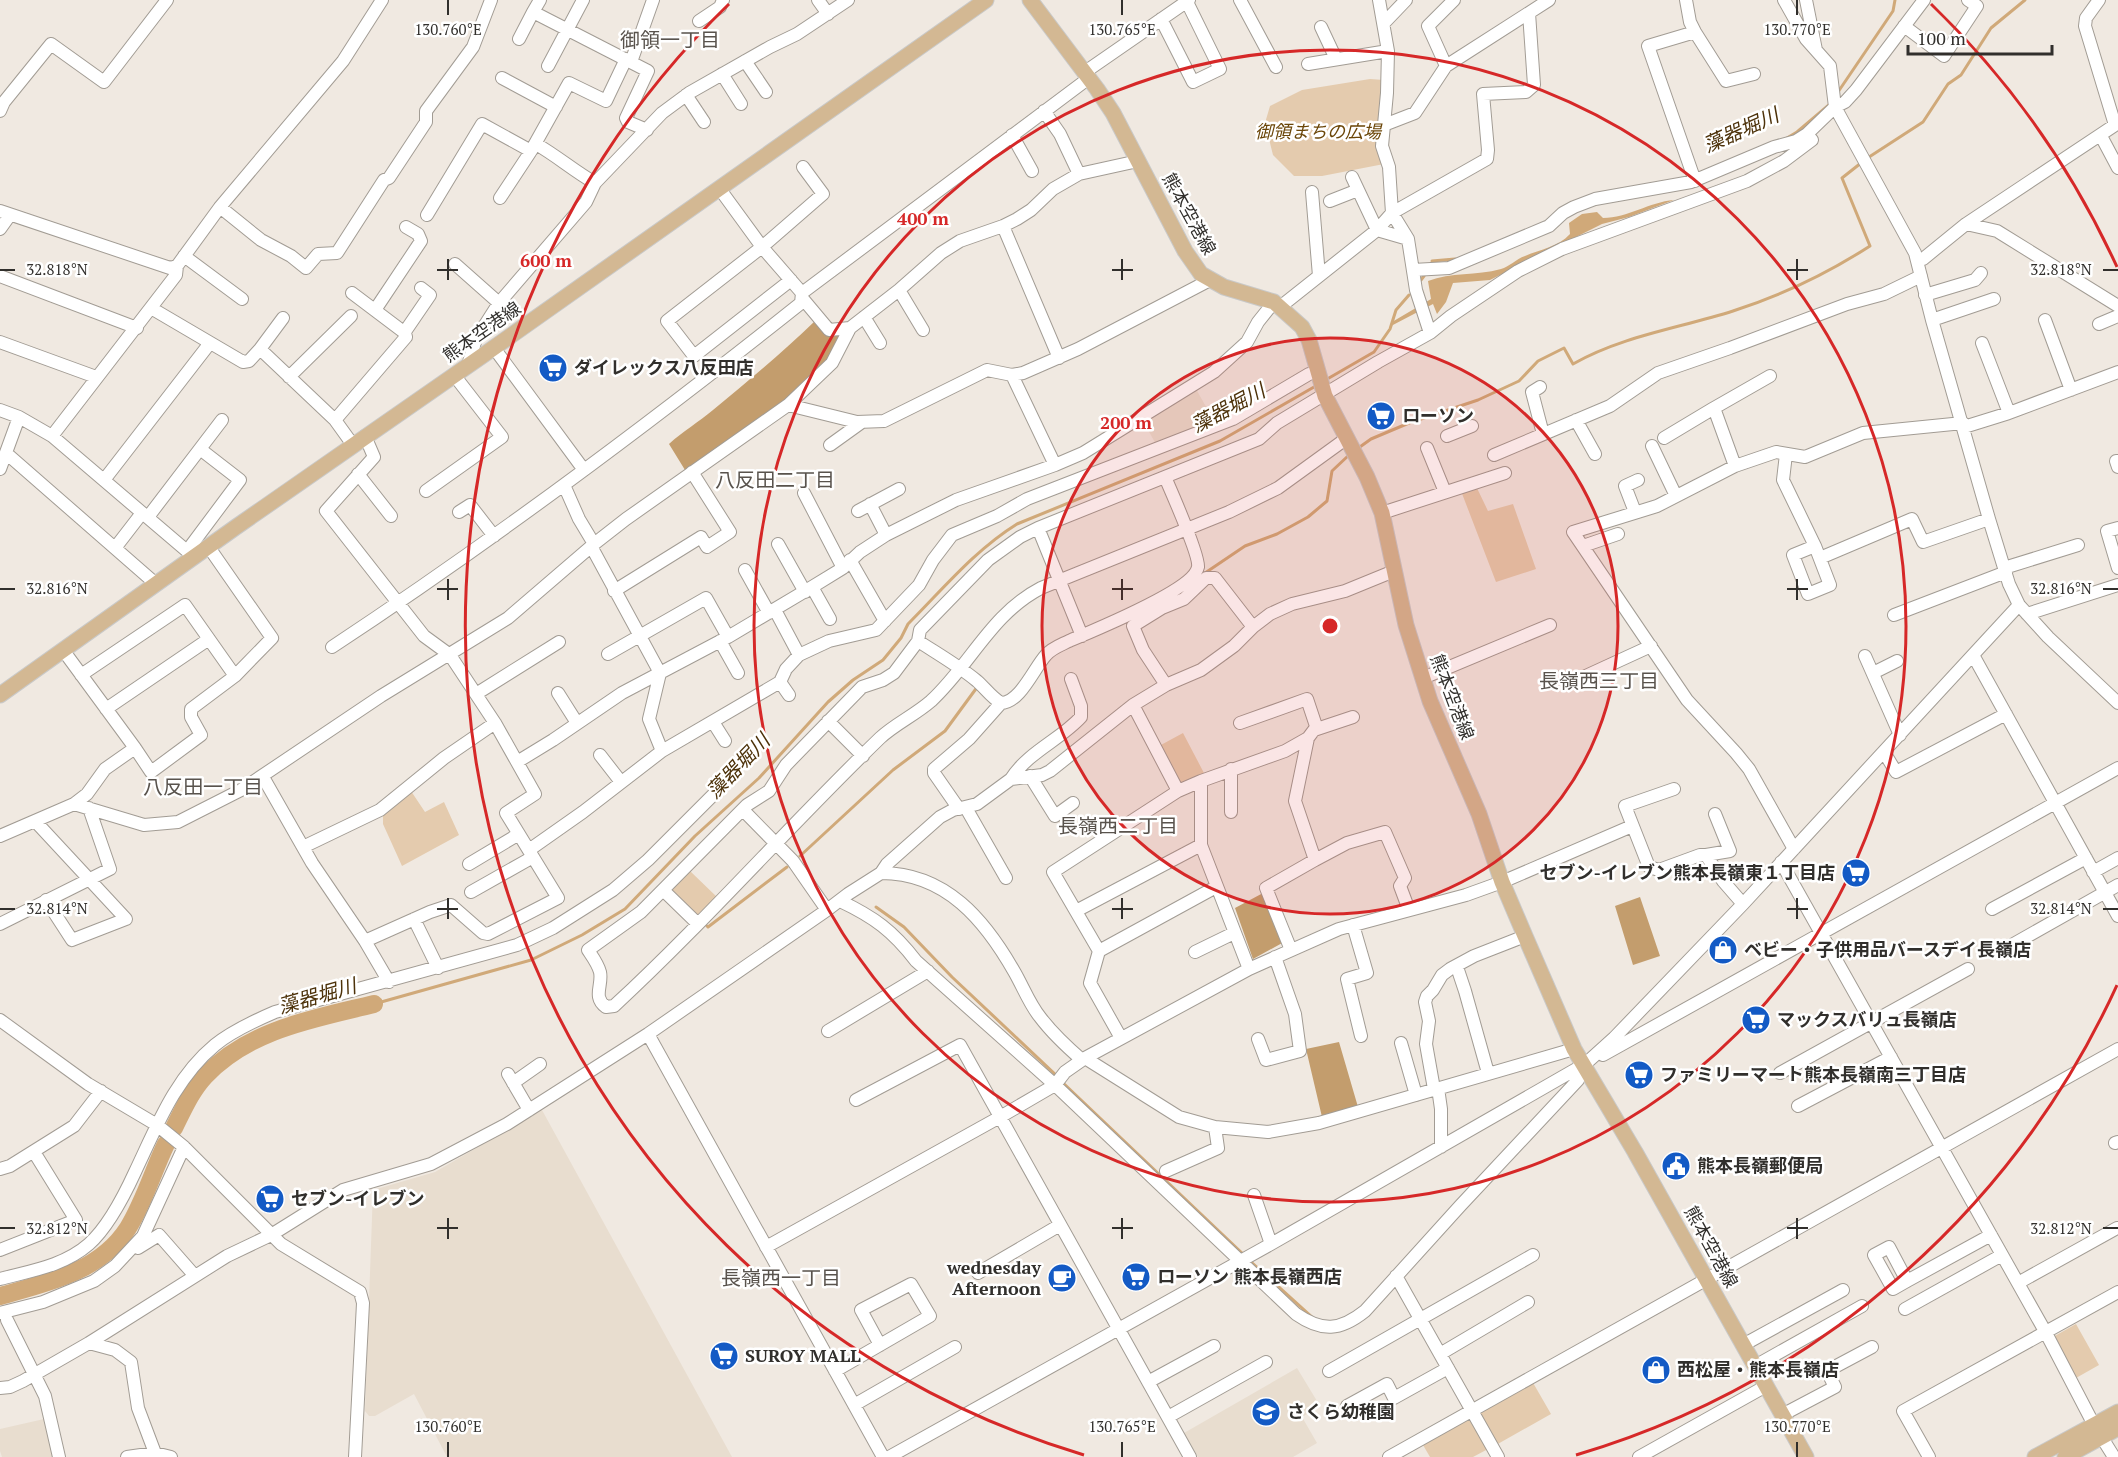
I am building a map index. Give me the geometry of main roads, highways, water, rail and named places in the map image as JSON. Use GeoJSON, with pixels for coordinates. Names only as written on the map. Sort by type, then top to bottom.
{"type":"FeatureCollection","features":[{"type":"Feature","properties":{"kind":"main road","name":"熊本空港線"},"geometry":{"type":"LineString","coordinates":[[0,695],[156,584],[191,554],[208,546],[494,348],[986,0]]}},
{"type":"Feature","properties":{"kind":"main road","name":"熊本空港線"},"geometry":{"type":"LineString","coordinates":[[1030,0],[1113,113],[1185,251],[1201,274],[1224,287],[1277,304],[1302,327],[1309,340],[1325,396],[1352,447],[1382,513],[1406,625],[1430,701],[1479,814],[1502,882],[1574,1049],[1635,1152],[1806,1457]]}},
{"type":"Feature","properties":{"kind":"main road"},"geometry":{"type":"LineString","coordinates":[[2066,1457],[2118,1412]]}},
{"type":"Feature","properties":{"kind":"main road"},"geometry":{"type":"LineString","coordinates":[[2035,1457],[2098,1431],[2118,1428]]}},
{"type":"Feature","properties":{"kind":"waterway","name":"藻器堀川"},"geometry":{"type":"LineString","coordinates":[[1838,92],[1893,11],[1895,0]]}},
{"type":"Feature","properties":{"kind":"waterway"},"geometry":{"type":"LineString","coordinates":[[1866,159],[1923,122],[1948,84],[1961,75],[1991,28],[2025,0]]}},
{"type":"Feature","properties":{"kind":"waterway","name":"藻器堀川"},"geometry":{"type":"LineString","coordinates":[[1787,138],[1830,104]]}},
{"type":"Feature","properties":{"kind":"waterway"},"geometry":{"type":"LineString","coordinates":[[1357,449],[1371,439],[1409,423],[1478,400],[1519,381],[1538,361],[1564,348],[1573,364],[1631,339],[1751,305],[1786,291],[1837,265],[1870,246],[1842,178],[1861,163]]}},
{"type":"Feature","properties":{"kind":"waterway","name":"藻器堀川"},"geometry":{"type":"LineString","coordinates":[[1432,261],[1455,259]]}},
{"type":"Feature","properties":{"kind":"waterway","name":"藻器堀川"},"geometry":{"type":"LineString","coordinates":[[1421,280],[1424,276]]}},
{"type":"Feature","properties":{"kind":"waterway","name":"藻器堀川"},"geometry":{"type":"LineString","coordinates":[[1329,378],[1374,352],[1390,329],[1396,310],[1409,295]]}},
{"type":"Feature","properties":{"kind":"waterway","name":"藻器堀川"},"geometry":{"type":"LineString","coordinates":[[374,1004],[531,960],[582,935],[625,909],[695,836],[759,778],[828,702],[853,680],[883,660],[901,638],[908,624],[960,571],[1002,534],[1017,524],[1220,441],[1314,387]]}},
{"type":"Feature","properties":{"kind":"waterway"},"geometry":{"type":"LineString","coordinates":[[1205,573],[1245,546],[1277,534],[1308,517],[1327,501],[1332,471],[1349,455]]}},
{"type":"Feature","properties":{"kind":"waterway"},"geometry":{"type":"LineString","coordinates":[[800,856],[893,770],[945,731],[978,686]]}},
{"type":"Feature","properties":{"kind":"waterway"},"geometry":{"type":"LineString","coordinates":[[707,926],[787,867]]}},
{"type":"Feature","properties":{"kind":"waterway"},"geometry":{"type":"LineString","coordinates":[[876,907],[904,927],[952,977],[1057,1076]]}},
{"type":"Feature","properties":{"kind":"waterway","name":"藻器堀川"},"geometry":{"type":"LineString","coordinates":[[174,1128],[188,1101],[205,1076],[242,1047],[283,1028],[374,1004]]}},
{"type":"Feature","properties":{"kind":"waterway"},"geometry":{"type":"LineString","coordinates":[[1061,1081],[1243,1254]]}},
{"type":"Feature","properties":{"kind":"waterway","name":"藻器堀川"},"geometry":{"type":"LineString","coordinates":[[0,1296],[71,1274],[103,1255],[116,1243],[134,1218],[166,1144]]}},
{"type":"Feature","properties":{"kind":"waterway"},"geometry":{"type":"LineString","coordinates":[[1250,1261],[1312,1317]]}},
{"type":"Feature","properties":{"kind":"place","name":"ダイレックス八反田店"},"geometry":{"type":"Point","coordinates":[553,368]}},
{"type":"Feature","properties":{"kind":"place","name":"ローソン"},"geometry":{"type":"Point","coordinates":[1381,416]}},
{"type":"Feature","properties":{"kind":"place","name":"セブン-イレブン熊本長嶺東１丁目店"},"geometry":{"type":"Point","coordinates":[1856,873]}},
{"type":"Feature","properties":{"kind":"place","name":"ベビー・子供用品バースデイ長嶺店"},"geometry":{"type":"Point","coordinates":[1723,950]}},
{"type":"Feature","properties":{"kind":"place","name":"マックスバリュ長嶺店"},"geometry":{"type":"Point","coordinates":[1756,1020]}},
{"type":"Feature","properties":{"kind":"place","name":"ファミリーマート熊本長嶺南三丁目店"},"geometry":{"type":"Point","coordinates":[1639,1075]}},
{"type":"Feature","properties":{"kind":"place","name":"熊本長嶺郵便局"},"geometry":{"type":"Point","coordinates":[1676,1166]}},
{"type":"Feature","properties":{"kind":"place","name":"セブン-イレブン"},"geometry":{"type":"Point","coordinates":[270,1199]}},
{"type":"Feature","properties":{"kind":"place","name":"ローソン 熊本長嶺西店"},"geometry":{"type":"Point","coordinates":[1136,1277]}},
{"type":"Feature","properties":{"kind":"place","name":"wednesday Afternoon"},"geometry":{"type":"Point","coordinates":[1062,1278]}},
{"type":"Feature","properties":{"kind":"place","name":"SUROY MALL"},"geometry":{"type":"Point","coordinates":[724,1356]}},
{"type":"Feature","properties":{"kind":"place","name":"西松屋・熊本長嶺店"},"geometry":{"type":"Point","coordinates":[1656,1370]}},
{"type":"Feature","properties":{"kind":"place","name":"さくら幼稚園"},"geometry":{"type":"Point","coordinates":[1266,1412]}},
{"type":"Feature","properties":{"kind":"district","name":"御領一丁目"},"geometry":{"type":"Point","coordinates":[670,40]}},
{"type":"Feature","properties":{"kind":"district","name":"八反田二丁目"},"geometry":{"type":"Point","coordinates":[775,480]}},
{"type":"Feature","properties":{"kind":"district","name":"長嶺西三丁目"},"geometry":{"type":"Point","coordinates":[1599,681]}},
{"type":"Feature","properties":{"kind":"district","name":"八反田一丁目"},"geometry":{"type":"Point","coordinates":[203,787]}},
{"type":"Feature","properties":{"kind":"district","name":"長嶺西二丁目"},"geometry":{"type":"Point","coordinates":[1118,826]}},
{"type":"Feature","properties":{"kind":"district","name":"長嶺西一丁目"},"geometry":{"type":"Point","coordinates":[781,1278]}},
{"type":"Feature","properties":{"kind":"park label","name":"御領まちの広場"},"geometry":{"type":"Point","coordinates":[1318,132]}}]}
